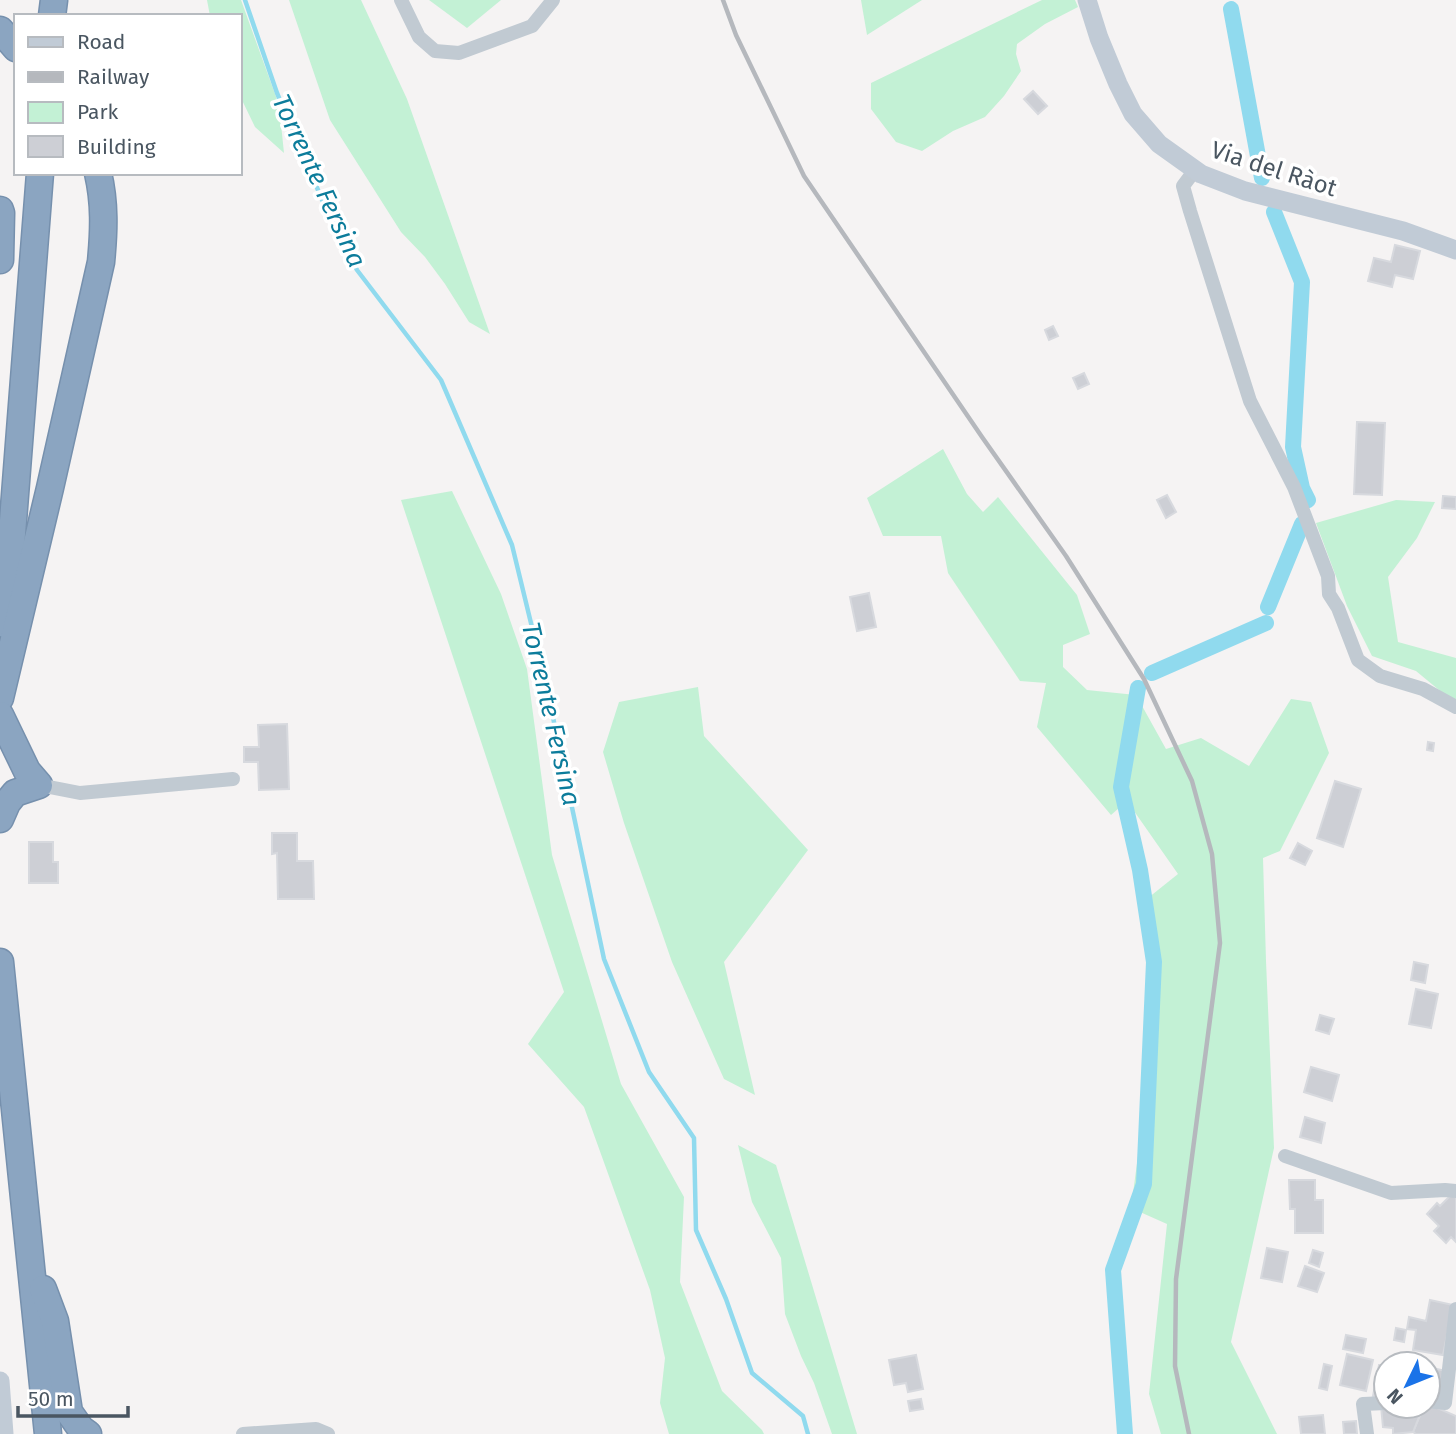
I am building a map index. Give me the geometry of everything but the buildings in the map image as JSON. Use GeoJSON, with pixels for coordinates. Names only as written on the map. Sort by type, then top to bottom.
{"type":"FeatureCollection","features":[{"type":"Feature","properties":{"kind":"highway"},"geometry":{"type":"LineString","coordinates":[[0,30],[14,46]]}},
{"type":"Feature","properties":{"kind":"highway"},"geometry":{"type":"LineString","coordinates":[[0,549],[25,175]]}},
{"type":"Feature","properties":{"kind":"highway"},"geometry":{"type":"LineString","coordinates":[[0,682],[40,175]]}},
{"type":"Feature","properties":{"kind":"highway"},"geometry":{"type":"LineString","coordinates":[[0,698],[101,262],[104,224],[98,175]]}},
{"type":"Feature","properties":{"kind":"highway"},"geometry":{"type":"LineString","coordinates":[[0,210],[0,260]]}},
{"type":"Feature","properties":{"kind":"highway"},"geometry":{"type":"LineString","coordinates":[[0,715],[27,771],[39,785],[15,793],[0,819]]}},
{"type":"Feature","properties":{"kind":"highway"},"geometry":{"type":"LineString","coordinates":[[0,962],[48,1434]]}},
{"type":"Feature","properties":{"kind":"highway"},"geometry":{"type":"LineString","coordinates":[[0,1078],[35,1434]]}},
{"type":"Feature","properties":{"kind":"highway"},"geometry":{"type":"LineString","coordinates":[[29,1251],[55,1321],[69,1412],[88,1434]]}},
{"type":"Feature","properties":{"kind":"street"},"geometry":{"type":"LineString","coordinates":[[401,0],[419,37],[435,51],[459,53],[532,26],[553,0]]}},
{"type":"Feature","properties":{"kind":"street","name":"Via del Ràot"},"geometry":{"type":"LineString","coordinates":[[1087,0],[1099,38],[1133,114],[1159,144],[1195,170],[1245,191],[1403,231],[1456,250]]}},
{"type":"Feature","properties":{"kind":"street"},"geometry":{"type":"LineString","coordinates":[[1195,170],[1184,186],[1190,212],[1250,401],[1294,487],[1328,576],[1329,594],[1338,608],[1358,660],[1380,676],[1423,689],[1456,707]]}},
{"type":"Feature","properties":{"kind":"street"},"geometry":{"type":"LineString","coordinates":[[39,785],[80,793],[233,779]]}},
{"type":"Feature","properties":{"kind":"street"},"geometry":{"type":"LineString","coordinates":[[1285,1156],[1391,1193],[1456,1191]]}},
{"type":"Feature","properties":{"kind":"street"},"geometry":{"type":"LineString","coordinates":[[1442,1403],[1445,1403],[1456,1309]]}},
{"type":"Feature","properties":{"kind":"street"},"geometry":{"type":"LineString","coordinates":[[0,1381],[4,1434]]}},
{"type":"Feature","properties":{"kind":"street"},"geometry":{"type":"LineString","coordinates":[[1367,1434],[1363,1404],[1372,1404]]}},
{"type":"Feature","properties":{"kind":"street"},"geometry":{"type":"LineString","coordinates":[[243,1434],[316,1429],[328,1434]]}},
{"type":"Feature","properties":{"kind":"green space"},"geometry":{"type":"Polygon","coordinates":[[[207,0],[241,0],[279,105],[284,153],[255,127],[242,100],[242,14],[210,14],[207,0]]]}},
{"type":"Feature","properties":{"kind":"green space"},"geometry":{"type":"Polygon","coordinates":[[[289,0],[361,0],[407,99],[490,334],[469,322],[425,257],[401,232],[330,120],[289,0]]]}},
{"type":"Feature","properties":{"kind":"green space"},"geometry":{"type":"Polygon","coordinates":[[[429,0],[501,0],[467,28],[429,0]]]}},
{"type":"Feature","properties":{"kind":"green space"},"geometry":{"type":"Polygon","coordinates":[[[861,0],[922,0],[867,35],[861,0]]]}},
{"type":"Feature","properties":{"kind":"green space"},"geometry":{"type":"Polygon","coordinates":[[[1042,0],[1075,0],[1078,7],[1045,24],[1017,44],[1016,54],[1021,71],[985,117],[953,131],[922,151],[896,142],[871,109],[871,83],[1042,0]]]}},
{"type":"Feature","properties":{"kind":"green space"},"geometry":{"type":"Polygon","coordinates":[[[943,449],[967,494],[983,512],[998,497],[1077,595],[1090,634],[1063,645],[1063,667],[1087,690],[1136,695],[1166,749],[1201,738],[1249,766],[1291,699],[1311,702],[1329,753],[1280,851],[1263,858],[1274,1148],[1231,1342],[1277,1434],[1161,1434],[1149,1394],[1167,1224],[1131,1208],[1159,972],[1148,898],[1178,874],[1127,801],[1111,815],[1037,727],[1046,683],[1020,681],[948,573],[941,536],[883,536],[867,498],[943,449]]]}},
{"type":"Feature","properties":{"kind":"green space"},"geometry":{"type":"Polygon","coordinates":[[[452,491],[501,594],[527,669],[552,855],[621,1084],[684,1197],[680,1282],[722,1391],[764,1434],[669,1434],[660,1403],[665,1358],[650,1290],[584,1107],[528,1044],[564,992],[401,500],[452,491]]]}},
{"type":"Feature","properties":{"kind":"green space"},"geometry":{"type":"Polygon","coordinates":[[[1396,500],[1435,502],[1417,538],[1388,577],[1398,642],[1456,658],[1456,704],[1416,671],[1372,656],[1347,606],[1316,523],[1396,500]]]}},
{"type":"Feature","properties":{"kind":"green space"},"geometry":{"type":"Polygon","coordinates":[[[698,687],[704,736],[808,850],[724,962],[755,1095],[724,1079],[672,962],[624,823],[603,752],[619,702],[698,687]]]}},
{"type":"Feature","properties":{"kind":"green space"},"geometry":{"type":"Polygon","coordinates":[[[738,1145],[776,1165],[857,1434],[832,1434],[785,1314],[781,1258],[752,1202],[738,1145]]]}},
{"type":"Feature","properties":{"kind":"waterway","name":"Torrente Fersina"},"geometry":{"type":"LineString","coordinates":[[245,0],[277,93],[326,209],[357,270],[441,380],[512,545],[547,689],[604,959],[649,1072],[694,1138],[696,1230],[726,1299],[752,1373],[803,1416],[808,1434]]}},
{"type":"Feature","properties":{"kind":"waterway"},"geometry":{"type":"LineString","coordinates":[[1231,9],[1262,178]]}},
{"type":"Feature","properties":{"kind":"waterway"},"geometry":{"type":"LineString","coordinates":[[1274,212],[1302,282],[1293,447],[1302,488],[1308,500]]}},
{"type":"Feature","properties":{"kind":"waterway"},"geometry":{"type":"LineString","coordinates":[[1268,607],[1302,524]]}},
{"type":"Feature","properties":{"kind":"waterway"},"geometry":{"type":"LineString","coordinates":[[1152,673],[1266,623]]}},
{"type":"Feature","properties":{"kind":"waterway"},"geometry":{"type":"LineString","coordinates":[[1125,1434],[1113,1270],[1144,1184],[1154,962],[1140,870],[1121,787],[1138,688]]}},
{"type":"Feature","properties":{"kind":"railway"},"geometry":{"type":"LineString","coordinates":[[723,0],[736,35],[804,176],[1066,556],[1144,679],[1192,781],[1212,854],[1220,943],[1176,1279],[1175,1366],[1189,1434]]}}]}
